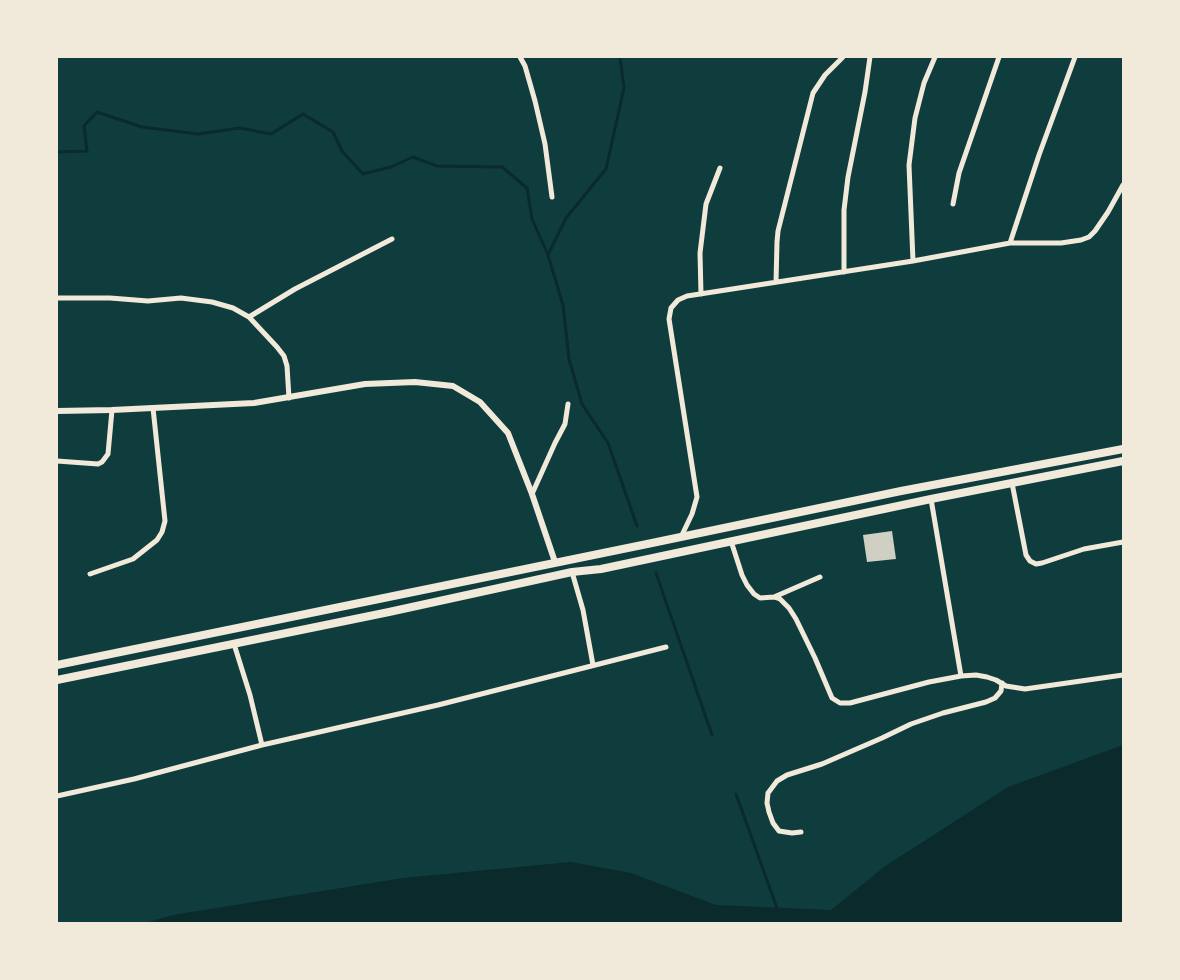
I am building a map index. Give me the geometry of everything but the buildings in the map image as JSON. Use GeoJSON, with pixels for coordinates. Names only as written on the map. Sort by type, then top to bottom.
{"type":"FeatureCollection","features":[{"type":"Feature","properties":{"kind":"main road"},"geometry":{"type":"LineString","coordinates":[[57,665],[901,491],[1123,448]]}},
{"type":"Feature","properties":{"kind":"main road"},"geometry":{"type":"LineString","coordinates":[[57,680],[572,572],[611,567],[1123,461]]}},
{"type":"Feature","properties":{"kind":"street"},"geometry":{"type":"LineString","coordinates":[[520,57],[536,101],[545,144],[552,197]]}},
{"type":"Feature","properties":{"kind":"street"},"geometry":{"type":"LineString","coordinates":[[776,282],[778,231],[813,93],[825,75],[843,57]]}},
{"type":"Feature","properties":{"kind":"street"},"geometry":{"type":"LineString","coordinates":[[844,272],[844,210],[870,57]]}},
{"type":"Feature","properties":{"kind":"street"},"geometry":{"type":"LineString","coordinates":[[913,261],[909,165],[915,118],[924,83],[934,57]]}},
{"type":"Feature","properties":{"kind":"street"},"geometry":{"type":"LineString","coordinates":[[953,204],[959,173],[999,57]]}},
{"type":"Feature","properties":{"kind":"street"},"geometry":{"type":"LineString","coordinates":[[1010,243],[1075,57]]}},
{"type":"Feature","properties":{"kind":"street"},"geometry":{"type":"LineString","coordinates":[[701,294],[700,253],[706,204],[720,168]]}},
{"type":"Feature","properties":{"kind":"street"},"geometry":{"type":"LineString","coordinates":[[681,537],[697,496],[669,319],[671,308],[678,300],[687,296],[913,261],[1010,243],[1061,243],[1081,240],[1089,237],[1095,231],[1123,185]]}},
{"type":"Feature","properties":{"kind":"street"},"geometry":{"type":"LineString","coordinates":[[249,316],[295,289],[392,239]]}},
{"type":"Feature","properties":{"kind":"street"},"geometry":{"type":"LineString","coordinates":[[57,298],[148,301],[181,298],[212,302],[233,308],[249,316],[284,356],[290,398]]}},
{"type":"Feature","properties":{"kind":"street"},"geometry":{"type":"LineString","coordinates":[[57,411],[254,402],[290,398],[364,384],[416,382],[453,386],[480,402],[508,433],[555,562]]}},
{"type":"Feature","properties":{"kind":"street"},"geometry":{"type":"LineString","coordinates":[[532,494],[566,424],[568,404]]}},
{"type":"Feature","properties":{"kind":"street"},"geometry":{"type":"LineString","coordinates":[[90,574],[133,559],[157,540],[162,532],[165,521],[153,408]]}},
{"type":"Feature","properties":{"kind":"street"},"geometry":{"type":"LineString","coordinates":[[57,461],[98,464],[102,462],[108,454],[112,410]]}},
{"type":"Feature","properties":{"kind":"street"},"geometry":{"type":"LineString","coordinates":[[1012,483],[1026,555],[1030,561],[1036,564],[1042,563],[1084,549],[1123,542]]}},
{"type":"Feature","properties":{"kind":"street"},"geometry":{"type":"LineString","coordinates":[[932,499],[961,676]]}},
{"type":"Feature","properties":{"kind":"street"},"geometry":{"type":"LineString","coordinates":[[731,541],[741,575],[754,594],[760,598],[774,597],[820,577]]}},
{"type":"Feature","properties":{"kind":"street"},"geometry":{"type":"LineString","coordinates":[[572,572],[583,610],[593,666]]}},
{"type":"Feature","properties":{"kind":"street"},"geometry":{"type":"LineString","coordinates":[[774,597],[780,599],[796,619],[816,658],[832,698],[840,703],[850,703],[961,676],[987,676],[1006,686],[1025,689],[1123,675]]}},
{"type":"Feature","properties":{"kind":"street"},"geometry":{"type":"LineString","coordinates":[[234,644],[262,745]]}},
{"type":"Feature","properties":{"kind":"street"},"geometry":{"type":"LineString","coordinates":[[57,796],[134,779],[262,745],[438,705],[666,647]]}},
{"type":"Feature","properties":{"kind":"street"},"geometry":{"type":"LineString","coordinates":[[801,832],[779,831],[773,823],[767,803],[768,793],[777,781],[787,775],[822,764],[911,724],[944,712],[986,702],[995,698],[1001,691],[1002,683]]}},
{"type":"Feature","properties":{"kind":"water"},"geometry":{"type":"Polygon","coordinates":[[[1123,745],[1123,923],[145,923],[173,915],[403,878],[571,862],[631,873],[716,905],[831,910],[884,867],[1008,787],[1123,745]]]}},
{"type":"Feature","properties":{"kind":"waterway"},"geometry":{"type":"LineString","coordinates":[[620,57],[624,88],[606,169],[566,218],[548,255],[563,305],[569,359],[582,404],[608,443],[637,526]]}},
{"type":"Feature","properties":{"kind":"waterway"},"geometry":{"type":"LineString","coordinates":[[57,152],[87,151],[84,126],[97,112],[142,127],[198,134],[240,128],[271,134],[303,114],[333,132],[342,151],[363,174],[391,167],[413,157],[437,166],[502,167],[527,188],[532,219],[548,255]]}},
{"type":"Feature","properties":{"kind":"waterway"},"geometry":{"type":"LineString","coordinates":[[656,573],[712,735]]}},
{"type":"Feature","properties":{"kind":"waterway"},"geometry":{"type":"LineString","coordinates":[[736,794],[777,908]]}}]}
